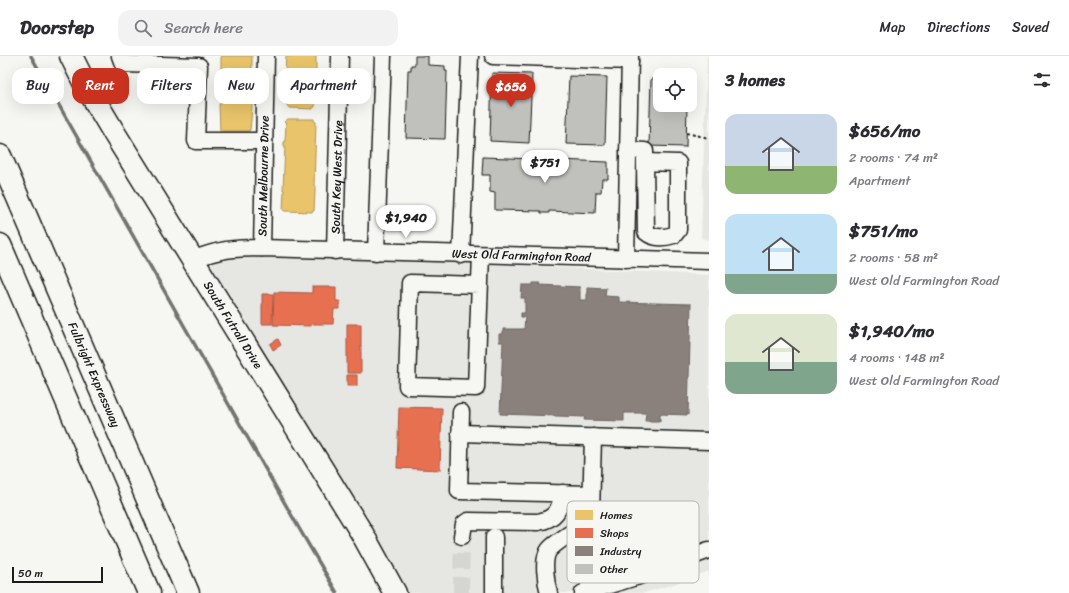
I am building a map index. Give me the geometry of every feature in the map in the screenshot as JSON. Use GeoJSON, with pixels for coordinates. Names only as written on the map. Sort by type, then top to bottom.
{"type":"FeatureCollection","features":[{"type":"Feature","properties":{"kind":"highway","name":"South Futrall Drive"},"geometry":{"type":"LineString","coordinates":[[70,56],[85,84],[192,260],[357,526],[395,593]]}},
{"type":"Feature","properties":{"kind":"highway","name":"Fulbright Expressway"},"geometry":{"type":"LineString","coordinates":[[0,156],[188,593]]}},
{"type":"Feature","properties":{"kind":"highway"},"geometry":{"type":"LineString","coordinates":[[0,245],[150,593]]}},
{"type":"Feature","properties":{"kind":"street"},"geometry":{"type":"LineString","coordinates":[[120,56],[124,64],[199,66],[196,141],[264,141]]}},
{"type":"Feature","properties":{"kind":"street","name":"South Melbourne Drive"},"geometry":{"type":"LineString","coordinates":[[262,248],[266,56]]}},
{"type":"Feature","properties":{"kind":"street","name":"South Key West Drive"},"geometry":{"type":"LineString","coordinates":[[335,251],[340,56]]}},
{"type":"Feature","properties":{"kind":"street"},"geometry":{"type":"LineString","coordinates":[[376,252],[384,56]]}},
{"type":"Feature","properties":{"kind":"street"},"geometry":{"type":"LineString","coordinates":[[461,255],[470,56]]}},
{"type":"Feature","properties":{"kind":"street"},"geometry":{"type":"LineString","coordinates":[[493,56],[630,58],[626,259]]}},
{"type":"Feature","properties":{"kind":"street"},"geometry":{"type":"LineString","coordinates":[[628,150],[645,151],[644,212],[646,232],[651,236],[667,237],[674,235],[678,230],[678,162],[645,162]]}},
{"type":"Feature","properties":{"kind":"street"},"geometry":{"type":"LineString","coordinates":[[627,212],[644,212]]}},
{"type":"Feature","properties":{"kind":"street"},"geometry":{"type":"LineString","coordinates":[[661,237],[661,260]]}},
{"type":"Feature","properties":{"kind":"street","name":"West Old Farmington Road"},"geometry":{"type":"LineString","coordinates":[[192,260],[210,253],[231,248],[262,248],[709,262]]}},
{"type":"Feature","properties":{"kind":"street"},"geometry":{"type":"LineString","coordinates":[[480,285],[410,283],[407,386],[476,388],[480,285],[481,255]]}},
{"type":"Feature","properties":{"kind":"street"},"geometry":{"type":"LineString","coordinates":[[461,412],[459,491],[591,494]]}},
{"type":"Feature","properties":{"kind":"street"},"geometry":{"type":"LineString","coordinates":[[460,433],[709,441]]}},
{"type":"Feature","properties":{"kind":"street"},"geometry":{"type":"LineString","coordinates":[[591,501],[593,437]]}},
{"type":"Feature","properties":{"kind":"street"},"geometry":{"type":"LineString","coordinates":[[462,536],[462,528],[468,521],[538,522],[546,520],[555,514],[560,506],[563,493]]}},
{"type":"Feature","properties":{"kind":"street"},"geometry":{"type":"LineString","coordinates":[[549,593],[545,579],[546,557],[548,551],[554,545],[567,536]]}},
{"type":"Feature","properties":{"kind":"street"},"geometry":{"type":"LineString","coordinates":[[494,537],[494,593]]}},
{"type":"Feature","properties":{"kind":"street"},"geometry":{"type":"LineString","coordinates":[[699,554],[709,550]]}},
{"type":"Feature","properties":{"kind":"street"},"geometry":{"type":"LineString","coordinates":[[586,592],[624,587],[633,583]]}},
{"type":"Feature","properties":{"kind":"path"},"geometry":{"type":"LineString","coordinates":[[686,133],[709,138]]}},
{"type":"Feature","properties":{"kind":"shaded area"},"geometry":{"type":"Polygon","coordinates":[[[707,56],[709,56],[709,240],[701,238],[707,56]]]}},
{"type":"Feature","properties":{"kind":"shaded area"},"geometry":{"type":"Polygon","coordinates":[[[233,255],[365,258],[709,275],[709,571],[699,575],[699,501],[567,501],[567,583],[677,583],[644,593],[404,593],[212,274],[211,266],[217,259],[233,255]]]}},
{"type":"Feature","properties":{"kind":"building: Homes"},"geometry":{"type":"Polygon","coordinates":[[[221,56],[252,56],[252,68],[221,68],[221,56]]]}},
{"type":"Feature","properties":{"kind":"building: Homes"},"geometry":{"type":"Polygon","coordinates":[[[286,56],[316,56],[316,68],[285,68],[286,56]]]}},
{"type":"Feature","properties":{"kind":"building: Homes"},"geometry":{"type":"Polygon","coordinates":[[[219,104],[252,104],[250,130],[220,131],[219,104]]]}},
{"type":"Feature","properties":{"kind":"building: Homes"},"geometry":{"type":"Polygon","coordinates":[[[286,104],[315,104],[313,109],[289,108],[286,104]]]}},
{"type":"Feature","properties":{"kind":"building: Homes"},"geometry":{"type":"Polygon","coordinates":[[[288,119],[314,119],[316,122],[315,191],[314,211],[312,212],[283,210],[284,141],[286,124],[284,122],[288,119]]]}},
{"type":"Feature","properties":{"kind":"building: Shops"},"geometry":{"type":"Polygon","coordinates":[[[312,287],[336,287],[336,301],[340,301],[340,309],[334,309],[333,324],[312,324],[311,326],[273,325],[274,292],[312,293],[312,287]]]}},
{"type":"Feature","properties":{"kind":"building: Shops"},"geometry":{"type":"Polygon","coordinates":[[[262,294],[273,294],[272,324],[262,324],[262,294]]]}},
{"type":"Feature","properties":{"kind":"building: Shops"},"geometry":{"type":"Polygon","coordinates":[[[347,324],[361,324],[361,373],[347,373],[347,324]]]}},
{"type":"Feature","properties":{"kind":"building: Shops"},"geometry":{"type":"Polygon","coordinates":[[[278,339],[281,345],[273,350],[270,344],[278,339]]]}},
{"type":"Feature","properties":{"kind":"building: Shops"},"geometry":{"type":"Polygon","coordinates":[[[347,375],[357,375],[357,386],[347,386],[347,375]]]}},
{"type":"Feature","properties":{"kind":"building: Shops"},"geometry":{"type":"Polygon","coordinates":[[[399,407],[442,408],[440,470],[397,468],[399,407]]]}},
{"type":"Feature","properties":{"kind":"building: Industry"},"geometry":{"type":"Polygon","coordinates":[[[533,283],[540,283],[540,285],[580,287],[580,300],[587,300],[587,287],[606,288],[605,296],[619,297],[619,302],[691,304],[688,415],[660,414],[660,421],[645,421],[646,413],[624,413],[624,421],[584,420],[585,417],[500,414],[503,342],[499,342],[499,334],[503,334],[503,329],[524,329],[525,317],[521,317],[521,313],[525,313],[525,298],[521,298],[522,285],[533,285],[533,283]]]}},
{"type":"Feature","properties":{"kind":"building: Other"},"geometry":{"type":"Polygon","coordinates":[[[415,56],[428,56],[428,65],[445,66],[445,71],[447,71],[445,139],[406,138],[408,70],[411,70],[411,65],[415,65],[415,56]]]}},
{"type":"Feature","properties":{"kind":"building: Other"},"geometry":{"type":"Polygon","coordinates":[[[492,73],[532,74],[529,143],[490,141],[492,73]]]}},
{"type":"Feature","properties":{"kind":"building: Other"},"geometry":{"type":"Polygon","coordinates":[[[569,76],[607,77],[605,145],[566,144],[569,76]]]}},
{"type":"Feature","properties":{"kind":"building: Other"},"geometry":{"type":"Polygon","coordinates":[[[651,79],[653,79],[653,112],[687,112],[686,147],[649,146],[651,79]]]}},
{"type":"Feature","properties":{"kind":"building: Other"},"geometry":{"type":"Polygon","coordinates":[[[483,157],[608,162],[608,179],[602,179],[601,192],[596,192],[595,213],[549,211],[549,213],[541,213],[541,211],[495,210],[495,193],[490,192],[490,175],[482,175],[483,157]]]}},
{"type":"Feature","properties":{"kind":"waterway"},"geometry":{"type":"LineString","coordinates":[[31,56],[337,593]]}},
{"type":"Feature","properties":{"kind":"tunnel"},"geometry":{"type":"LineString","coordinates":[[461,593],[462,536]]}}]}
